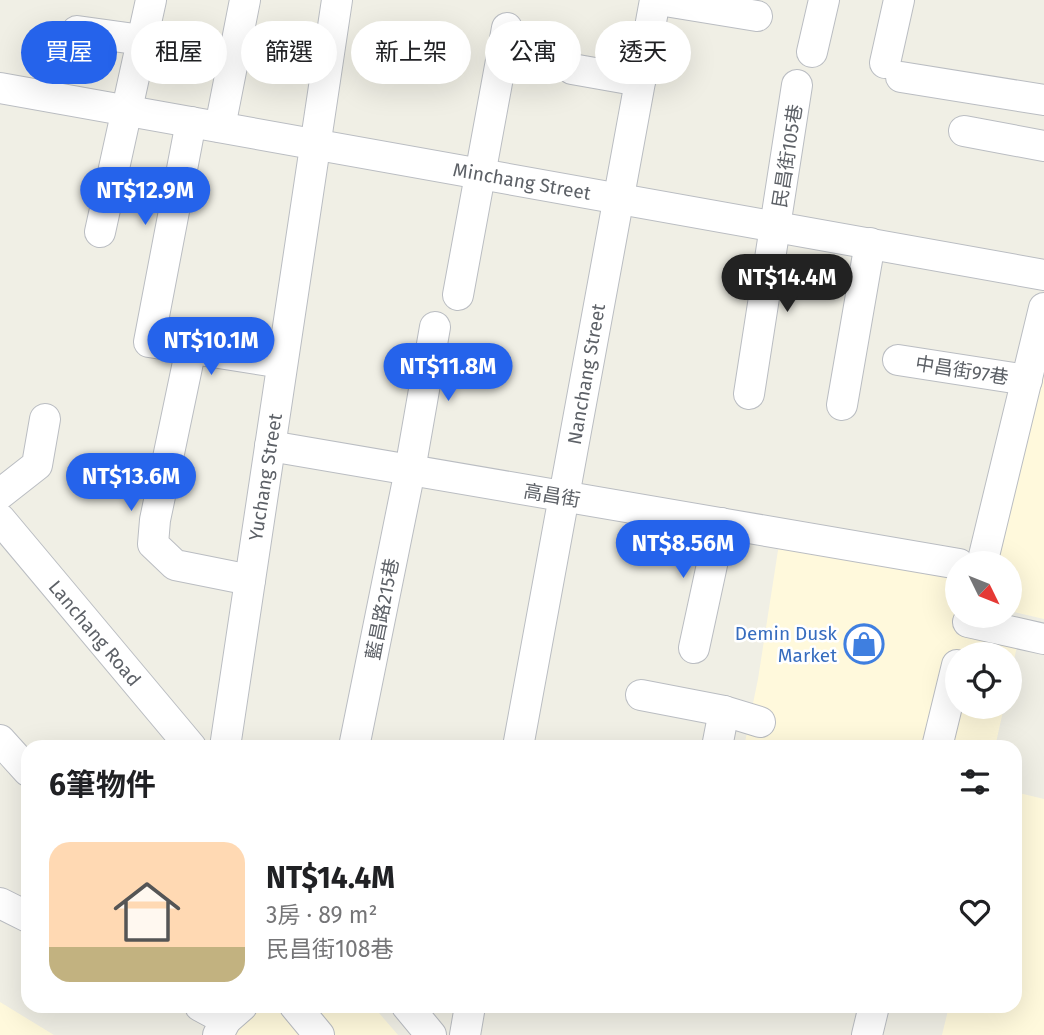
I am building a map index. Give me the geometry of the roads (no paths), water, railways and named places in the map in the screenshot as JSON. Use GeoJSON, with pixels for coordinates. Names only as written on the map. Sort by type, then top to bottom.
{"type":"FeatureCollection","features":[{"type":"Feature","properties":{"kind":"street"},"geometry":{"type":"LineString","coordinates":[[146,21],[151,0]]}},
{"type":"Feature","properties":{"kind":"street"},"geometry":{"type":"LineString","coordinates":[[245,0],[206,125],[149,342],[282,363]]}},
{"type":"Feature","properties":{"kind":"street","name":"Yuchang Street"},"geometry":{"type":"LineString","coordinates":[[226,740],[337,0]]}},
{"type":"Feature","properties":{"kind":"street"},"geometry":{"type":"LineString","coordinates":[[657,0],[757,16]]}},
{"type":"Feature","properties":{"kind":"street","name":"Nanchang Street"},"geometry":{"type":"LineString","coordinates":[[652,21],[657,0]]}},
{"type":"Feature","properties":{"kind":"street"},"geometry":{"type":"LineString","coordinates":[[812,52],[824,0]]}},
{"type":"Feature","properties":{"kind":"street"},"geometry":{"type":"LineString","coordinates":[[899,0],[893,70],[1044,100]]}},
{"type":"Feature","properties":{"kind":"street"},"geometry":{"type":"LineString","coordinates":[[100,232],[132,84]]}},
{"type":"Feature","properties":{"kind":"street"},"geometry":{"type":"LineString","coordinates":[[458,295],[497,84]]}},
{"type":"Feature","properties":{"kind":"street","name":"Nanchang Street"},"geometry":{"type":"LineString","coordinates":[[519,740],[638,84]]}},
{"type":"Feature","properties":{"kind":"street","name":"民昌街105巷"},"geometry":{"type":"LineString","coordinates":[[749,394],[797,85]]}},
{"type":"Feature","properties":{"kind":"street","name":"Minchang Street"},"geometry":{"type":"LineString","coordinates":[[0,88],[1044,275]]}},
{"type":"Feature","properties":{"kind":"street"},"geometry":{"type":"LineString","coordinates":[[964,131],[1044,146]]}},
{"type":"Feature","properties":{"kind":"street"},"geometry":{"type":"LineString","coordinates":[[842,405],[870,243]]}},
{"type":"Feature","properties":{"kind":"street"},"geometry":{"type":"LineString","coordinates":[[985,551],[1044,308]]}},
{"type":"Feature","properties":{"kind":"street","name":"藍昌路215巷"},"geometry":{"type":"LineString","coordinates":[[355,740],[410,470],[435,327]]}},
{"type":"Feature","properties":{"kind":"street"},"geometry":{"type":"LineString","coordinates":[[191,348],[155,520],[153,544],[175,565],[250,580]]}},
{"type":"Feature","properties":{"kind":"street","name":"中昌街97巷"},"geometry":{"type":"LineString","coordinates":[[898,360],[1027,380]]}},
{"type":"Feature","properties":{"kind":"street"},"geometry":{"type":"LineString","coordinates":[[0,494],[37,465],[45,419]]}},
{"type":"Feature","properties":{"kind":"street","name":"高昌街"},"geometry":{"type":"LineString","coordinates":[[270,446],[945,562]]}},
{"type":"Feature","properties":{"kind":"street","name":"Lanchang Road"},"geometry":{"type":"LineString","coordinates":[[0,519],[185,740]]}},
{"type":"Feature","properties":{"kind":"street"},"geometry":{"type":"LineString","coordinates":[[694,648],[721,523]]}},
{"type":"Feature","properties":{"kind":"street"},"geometry":{"type":"LineString","coordinates":[[1003,628],[1044,639]]}},
{"type":"Feature","properties":{"kind":"street"},"geometry":{"type":"LineString","coordinates":[[640,695],[724,711],[760,722]]}},
{"type":"Feature","properties":{"kind":"street"},"geometry":{"type":"LineString","coordinates":[[718,740],[724,711]]}},
{"type":"Feature","properties":{"kind":"street"},"geometry":{"type":"LineString","coordinates":[[939,740],[945,714]]}},
{"type":"Feature","properties":{"kind":"street"},"geometry":{"type":"LineString","coordinates":[[0,740],[21,763]]}},
{"type":"Feature","properties":{"kind":"street"},"geometry":{"type":"LineString","coordinates":[[301,1013],[318,1035]]}},
{"type":"Feature","properties":{"kind":"street"},"geometry":{"type":"LineString","coordinates":[[413,1013],[431,1035]]}},
{"type":"Feature","properties":{"kind":"street"},"geometry":{"type":"LineString","coordinates":[[465,1035],[469,1013]]}},
{"type":"Feature","properties":{"kind":"street"},"geometry":{"type":"LineString","coordinates":[[867,1035],[872,1013]]}},
{"type":"Feature","properties":{"kind":"place","name":"Demin Dusk Market"},"geometry":{"type":"Point","coordinates":[864,644]}}]}
